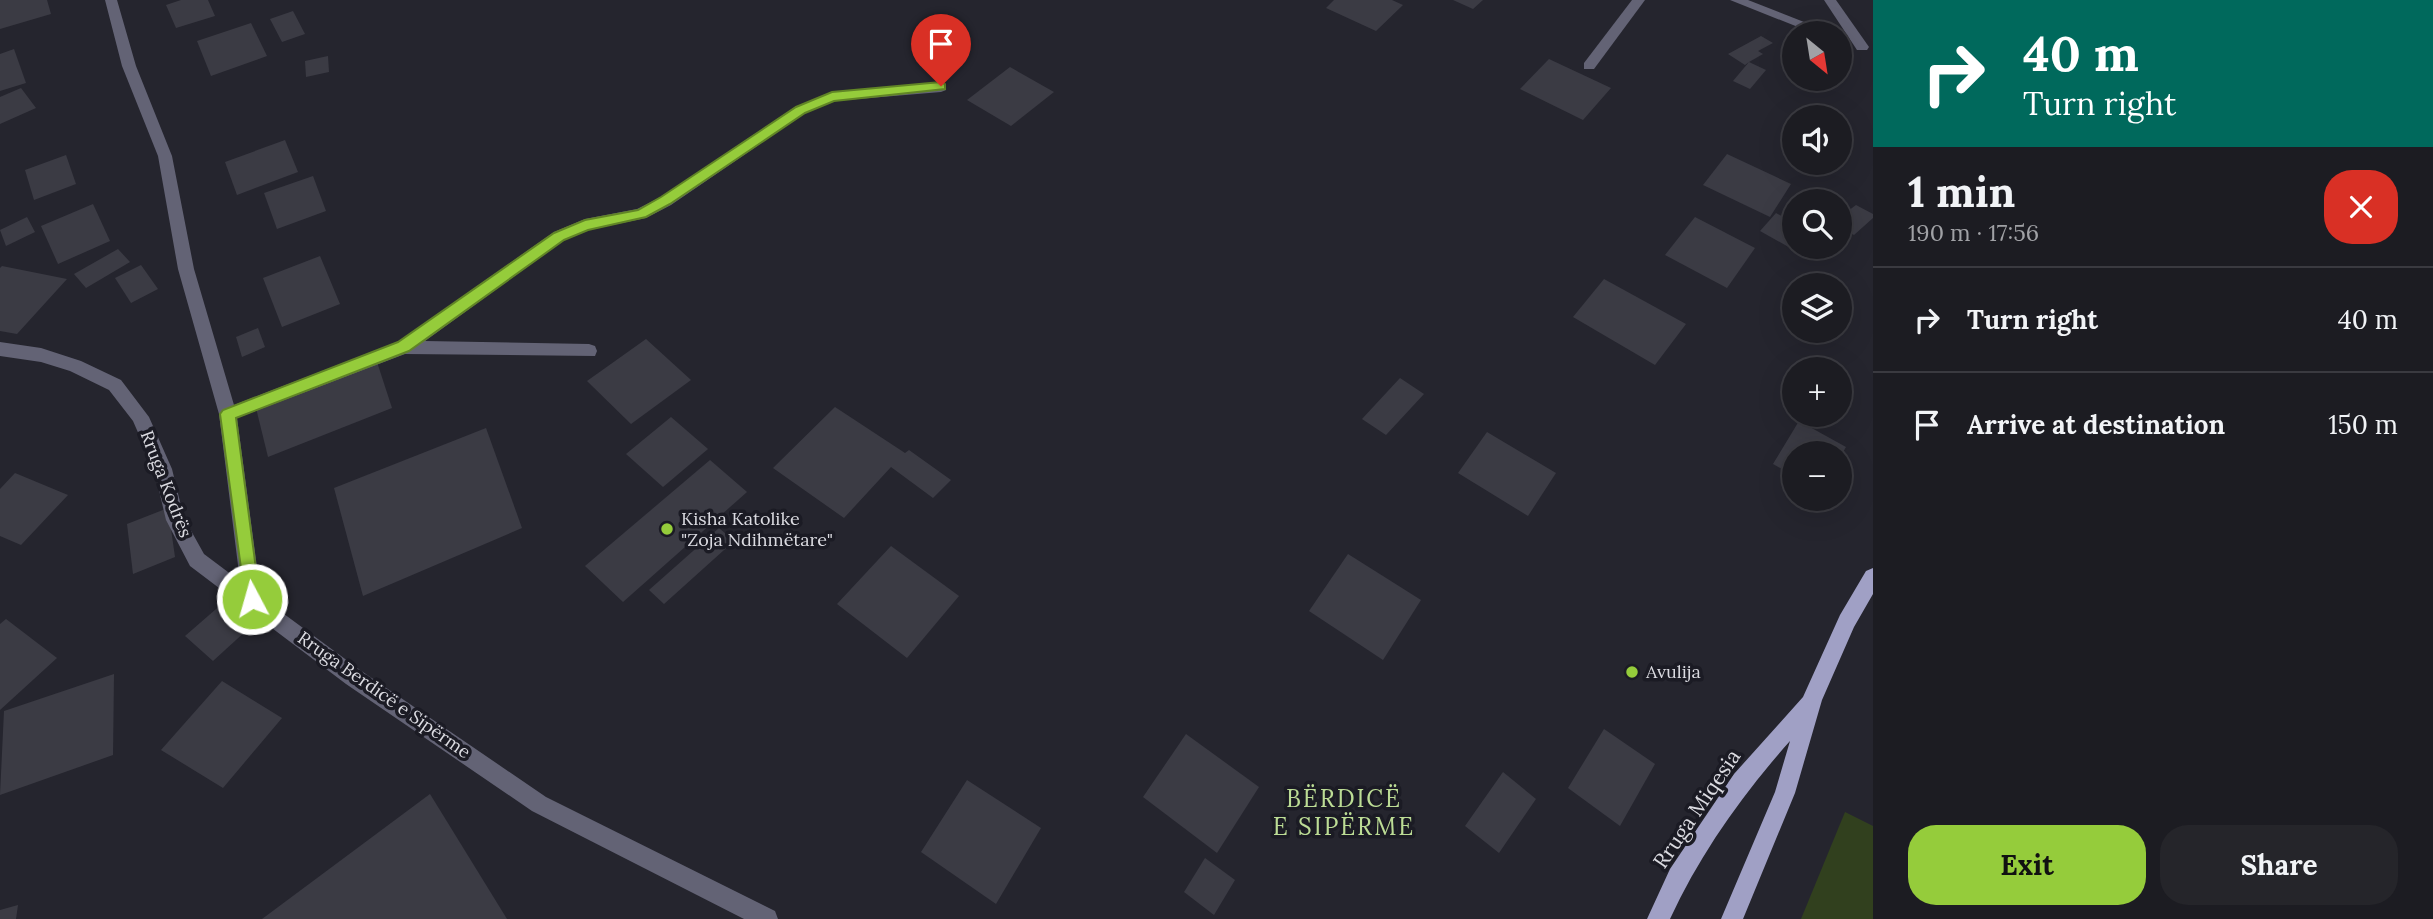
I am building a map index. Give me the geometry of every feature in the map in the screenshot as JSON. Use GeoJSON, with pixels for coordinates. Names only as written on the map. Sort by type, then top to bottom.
{"type":"FeatureCollection","features":[{"type":"Feature","properties":{"kind":"main road","name":"Rruga Miqesia"},"geometry":{"type":"LineString","coordinates":[[1732,919],[1785,793],[1812,699],[1847,621],[1873,577]]}},
{"type":"Feature","properties":{"kind":"main road","name":"Rruga Miqesia"},"geometry":{"type":"LineString","coordinates":[[1658,919],[1678,877],[1741,781],[1812,699]]}},
{"type":"Feature","properties":{"kind":"street"},"geometry":{"type":"LineString","coordinates":[[111,0],[129,65],[165,156],[186,269],[228,414],[252,599]]}},
{"type":"Feature","properties":{"kind":"street"},"geometry":{"type":"LineString","coordinates":[[1589,66],[1639,0]]}},
{"type":"Feature","properties":{"kind":"street"},"geometry":{"type":"LineString","coordinates":[[1736,0],[1793,21]]}},
{"type":"Feature","properties":{"kind":"street"},"geometry":{"type":"LineString","coordinates":[[1830,0],[1868,49]]}},
{"type":"Feature","properties":{"kind":"street"},"geometry":{"type":"LineString","coordinates":[[228,414],[404,347],[559,236],[585,225],[641,214],[666,201],[800,110],[832,97],[941,86]]}},
{"type":"Feature","properties":{"kind":"street"},"geometry":{"type":"LineString","coordinates":[[404,347],[589,351]]}},
{"type":"Feature","properties":{"kind":"street","name":"Rruga Kodrës"},"geometry":{"type":"LineString","coordinates":[[0,349],[41,355],[75,366],[115,385],[140,417],[163,469],[176,520],[197,560],[252,599]]}},
{"type":"Feature","properties":{"kind":"street","name":"Rruga Berdicë e Sipërme"},"geometry":{"type":"LineString","coordinates":[[252,599],[353,677],[539,804],[767,919]]}},
{"type":"Feature","properties":{"kind":"green space"},"geometry":{"type":"Polygon","coordinates":[[[1845,812],[1873,826],[1873,919],[1801,919],[1845,812]]]}},
{"type":"Feature","properties":{"kind":"building"},"geometry":{"type":"Polygon","coordinates":[[[0,0],[47,0],[51,14],[0,29],[0,0]]]}},
{"type":"Feature","properties":{"kind":"building"},"geometry":{"type":"Polygon","coordinates":[[[181,0],[208,0],[215,16],[176,28],[166,5],[181,0]]]}},
{"type":"Feature","properties":{"kind":"building"},"geometry":{"type":"Polygon","coordinates":[[[1334,0],[1392,0],[1403,5],[1376,31],[1326,8],[1334,0]]]}},
{"type":"Feature","properties":{"kind":"building"},"geometry":{"type":"Polygon","coordinates":[[[1453,0],[1483,0],[1473,9],[1453,0]]]}},
{"type":"Feature","properties":{"kind":"building"},"geometry":{"type":"Polygon","coordinates":[[[293,11],[305,34],[282,42],[270,19],[293,11]]]}},
{"type":"Feature","properties":{"kind":"building"},"geometry":{"type":"Polygon","coordinates":[[[251,23],[267,56],[211,76],[197,41],[251,23]]]}},
{"type":"Feature","properties":{"kind":"building"},"geometry":{"type":"Polygon","coordinates":[[[1761,36],[1773,43],[1758,51],[1763,54],[1745,65],[1728,54],[1761,36]]]}},
{"type":"Feature","properties":{"kind":"building"},"geometry":{"type":"Polygon","coordinates":[[[14,49],[26,83],[0,91],[0,54],[14,49]]]}},
{"type":"Feature","properties":{"kind":"building"},"geometry":{"type":"Polygon","coordinates":[[[328,56],[329,72],[306,77],[305,61],[328,56]]]}},
{"type":"Feature","properties":{"kind":"building"},"geometry":{"type":"Polygon","coordinates":[[[1549,59],[1611,88],[1583,120],[1520,89],[1549,59]]]}},
{"type":"Feature","properties":{"kind":"building"},"geometry":{"type":"Polygon","coordinates":[[[1749,62],[1766,70],[1750,89],[1733,81],[1749,62]]]}},
{"type":"Feature","properties":{"kind":"building"},"geometry":{"type":"Polygon","coordinates":[[[1010,67],[1054,92],[1011,126],[967,100],[1010,67]]]}},
{"type":"Feature","properties":{"kind":"building"},"geometry":{"type":"Polygon","coordinates":[[[21,88],[36,108],[0,124],[0,97],[21,88]]]}},
{"type":"Feature","properties":{"kind":"building"},"geometry":{"type":"Polygon","coordinates":[[[285,140],[298,172],[237,195],[225,162],[285,140]]]}},
{"type":"Feature","properties":{"kind":"building"},"geometry":{"type":"Polygon","coordinates":[[[1727,154],[1791,184],[1788,189],[1782,189],[1782,198],[1770,217],[1703,185],[1727,154]]]}},
{"type":"Feature","properties":{"kind":"building"},"geometry":{"type":"Polygon","coordinates":[[[66,155],[76,184],[34,200],[25,170],[66,155]]]}},
{"type":"Feature","properties":{"kind":"building"},"geometry":{"type":"Polygon","coordinates":[[[313,176],[326,211],[277,229],[264,193],[313,176]]]}},
{"type":"Feature","properties":{"kind":"building"},"geometry":{"type":"Polygon","coordinates":[[[93,204],[110,241],[58,264],[41,226],[93,204]]]}},
{"type":"Feature","properties":{"kind":"building"},"geometry":{"type":"Polygon","coordinates":[[[1856,205],[1873,214],[1873,218],[1854,235],[1852,234],[1852,208],[1856,205]]]}},
{"type":"Feature","properties":{"kind":"building"},"geometry":{"type":"Polygon","coordinates":[[[1776,213],[1782,216],[1782,243],[1760,231],[1776,213]]]}},
{"type":"Feature","properties":{"kind":"building"},"geometry":{"type":"Polygon","coordinates":[[[27,217],[35,232],[6,246],[0,230],[27,217]]]}},
{"type":"Feature","properties":{"kind":"building"},"geometry":{"type":"Polygon","coordinates":[[[1695,217],[1755,248],[1727,288],[1665,255],[1695,217]]]}},
{"type":"Feature","properties":{"kind":"building"},"geometry":{"type":"Polygon","coordinates":[[[118,249],[130,262],[86,288],[74,274],[118,249]]]}},
{"type":"Feature","properties":{"kind":"building"},"geometry":{"type":"Polygon","coordinates":[[[320,256],[340,304],[282,327],[263,278],[320,256]]]}},
{"type":"Feature","properties":{"kind":"building"},"geometry":{"type":"Polygon","coordinates":[[[141,265],[158,289],[131,303],[115,278],[141,265]]]}},
{"type":"Feature","properties":{"kind":"building"},"geometry":{"type":"Polygon","coordinates":[[[2,266],[67,279],[17,334],[0,331],[2,266]]]}},
{"type":"Feature","properties":{"kind":"building"},"geometry":{"type":"Polygon","coordinates":[[[1604,279],[1686,324],[1655,365],[1573,317],[1604,279]]]}},
{"type":"Feature","properties":{"kind":"building"},"geometry":{"type":"Polygon","coordinates":[[[258,328],[265,347],[242,357],[236,337],[258,328]]]}},
{"type":"Feature","properties":{"kind":"building"},"geometry":{"type":"Polygon","coordinates":[[[646,339],[691,380],[631,424],[587,381],[646,339]]]}},
{"type":"Feature","properties":{"kind":"building"},"geometry":{"type":"Polygon","coordinates":[[[377,362],[392,408],[268,457],[256,408],[377,362]]]}},
{"type":"Feature","properties":{"kind":"building"},"geometry":{"type":"Polygon","coordinates":[[[1400,378],[1424,394],[1386,435],[1362,419],[1400,378]]]}},
{"type":"Feature","properties":{"kind":"building"},"geometry":{"type":"Polygon","coordinates":[[[835,407],[905,453],[909,450],[951,480],[933,498],[891,467],[844,518],[773,468],[835,407]]]}},
{"type":"Feature","properties":{"kind":"building"},"geometry":{"type":"Polygon","coordinates":[[[671,417],[708,449],[663,487],[626,454],[671,417]]]}},
{"type":"Feature","properties":{"kind":"building"},"geometry":{"type":"Polygon","coordinates":[[[1795,427],[1810,427],[1835,441],[1787,441],[1795,427]]]}},
{"type":"Feature","properties":{"kind":"building"},"geometry":{"type":"Polygon","coordinates":[[[486,428],[522,528],[363,596],[334,488],[486,428]]]}},
{"type":"Feature","properties":{"kind":"building"},"geometry":{"type":"Polygon","coordinates":[[[1487,432],[1556,473],[1528,516],[1458,473],[1487,432]]]}},
{"type":"Feature","properties":{"kind":"building"},"geometry":{"type":"Polygon","coordinates":[[[1782,449],[1782,469],[1773,464],[1782,449]]]}},
{"type":"Feature","properties":{"kind":"building","name":"Kisha Katolike \"Zoja Ndihmëtare\""},"geometry":{"type":"Polygon","coordinates":[[[710,460],[747,492],[623,602],[585,566],[710,460]]]}},
{"type":"Feature","properties":{"kind":"building"},"geometry":{"type":"Polygon","coordinates":[[[15,473],[68,495],[21,545],[0,536],[0,489],[15,473]]]}},
{"type":"Feature","properties":{"kind":"building"},"geometry":{"type":"Polygon","coordinates":[[[168,508],[175,557],[133,574],[127,524],[168,508]]]}},
{"type":"Feature","properties":{"kind":"building"},"geometry":{"type":"Polygon","coordinates":[[[719,528],[734,541],[664,604],[649,590],[719,528]]]}},
{"type":"Feature","properties":{"kind":"building"},"geometry":{"type":"Polygon","coordinates":[[[891,546],[959,596],[907,658],[837,604],[891,546]]]}},
{"type":"Feature","properties":{"kind":"building"},"geometry":{"type":"Polygon","coordinates":[[[1348,554],[1421,600],[1383,660],[1309,611],[1348,554]]]}},
{"type":"Feature","properties":{"kind":"building"},"geometry":{"type":"Polygon","coordinates":[[[231,596],[258,620],[213,661],[185,636],[231,596]]]}},
{"type":"Feature","properties":{"kind":"building"},"geometry":{"type":"Polygon","coordinates":[[[6,619],[57,658],[0,710],[0,624],[6,619]]]}},
{"type":"Feature","properties":{"kind":"building"},"geometry":{"type":"Polygon","coordinates":[[[114,674],[113,755],[0,795],[4,711],[114,674]]]}},
{"type":"Feature","properties":{"kind":"building"},"geometry":{"type":"Polygon","coordinates":[[[222,681],[282,718],[223,788],[161,750],[222,681]]]}},
{"type":"Feature","properties":{"kind":"building"},"geometry":{"type":"Polygon","coordinates":[[[1604,729],[1655,764],[1620,826],[1568,788],[1604,729]]]}},
{"type":"Feature","properties":{"kind":"building"},"geometry":{"type":"Polygon","coordinates":[[[1186,734],[1259,787],[1217,853],[1143,797],[1186,734]]]}},
{"type":"Feature","properties":{"kind":"building"},"geometry":{"type":"Polygon","coordinates":[[[1503,772],[1536,799],[1499,853],[1465,826],[1503,772]]]}},
{"type":"Feature","properties":{"kind":"building"},"geometry":{"type":"Polygon","coordinates":[[[967,780],[1041,828],[996,904],[921,852],[967,780]]]}},
{"type":"Feature","properties":{"kind":"building"},"geometry":{"type":"Polygon","coordinates":[[[430,794],[507,919],[262,919],[430,794]]]}},
{"type":"Feature","properties":{"kind":"building"},"geometry":{"type":"Polygon","coordinates":[[[1205,858],[1235,880],[1214,915],[1184,892],[1205,858]]]}},
{"type":"Feature","properties":{"kind":"building"},"geometry":{"type":"Polygon","coordinates":[[[18,905],[16,919],[0,919],[0,910],[18,905]]]}},
{"type":"Feature","properties":{"kind":"place","name":"Kisha Katolike \"Zoja Ndihmëtare\""},"geometry":{"type":"Point","coordinates":[667,529]}},
{"type":"Feature","properties":{"kind":"place","name":"Avulija"},"geometry":{"type":"Point","coordinates":[1632,672]}},
{"type":"Feature","properties":{"kind":"district","name":"BËRDICË E SIPËRME"},"geometry":{"type":"Point","coordinates":[1344,813]}},
{"type":"Feature","properties":{"kind":"route"},"geometry":{"type":"LineString","coordinates":[[252,599],[228,414],[404,347],[559,236],[585,225],[612,222],[641,214],[666,201],[800,110],[832,97],[941,86]]}}]}
